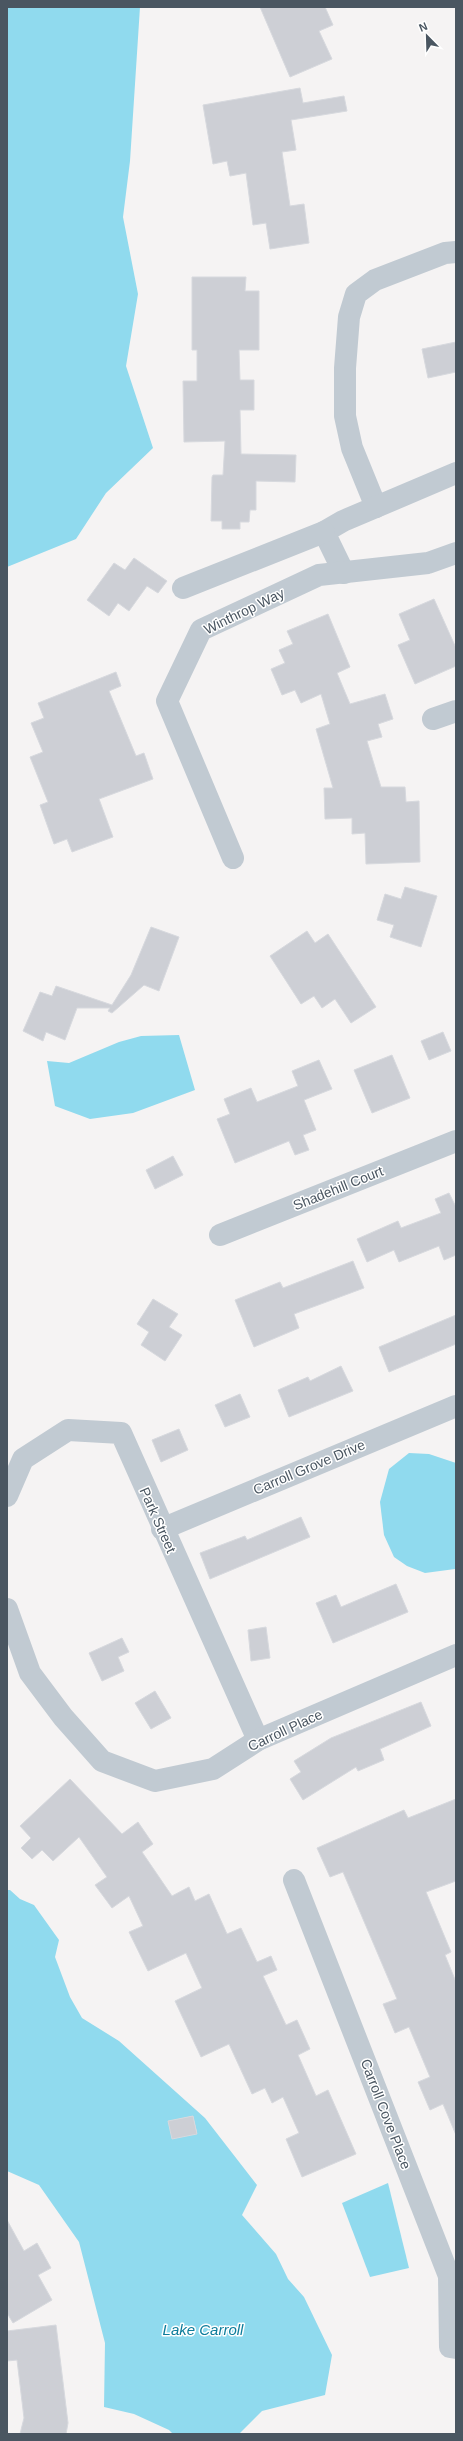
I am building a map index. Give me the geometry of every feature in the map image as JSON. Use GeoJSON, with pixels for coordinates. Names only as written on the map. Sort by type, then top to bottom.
{"type":"FeatureCollection","features":[{"type":"Feature","properties":{"kind":"street"},"geometry":{"type":"LineString","coordinates":[[376,507],[352,448],[345,416],[345,368],[349,317],[356,294],[375,280],[445,253],[456,252]]}},
{"type":"Feature","properties":{"kind":"street"},"geometry":{"type":"LineString","coordinates":[[183,588],[324,532],[376,507],[456,473]]}},
{"type":"Feature","properties":{"kind":"street"},"geometry":{"type":"LineString","coordinates":[[324,532],[344,573]]}},
{"type":"Feature","properties":{"kind":"street","name":"Winthrop Way"},"geometry":{"type":"LineString","coordinates":[[232,858],[167,701],[201,630],[319,575],[428,563],[456,553]]}},
{"type":"Feature","properties":{"kind":"street"},"geometry":{"type":"LineString","coordinates":[[433,719],[456,711]]}},
{"type":"Feature","properties":{"kind":"street","name":"Shadehill Court"},"geometry":{"type":"LineString","coordinates":[[220,1234],[456,1141]]}},
{"type":"Feature","properties":{"kind":"street","name":"Carroll Grove Drive"},"geometry":{"type":"LineString","coordinates":[[162,1529],[456,1406]]}},
{"type":"Feature","properties":{"kind":"street","name":"Park Street"},"geometry":{"type":"LineString","coordinates":[[7,1496],[23,1459],[68,1430],[120,1433],[258,1740]]}},
{"type":"Feature","properties":{"kind":"street","name":"Carroll Place"},"geometry":{"type":"LineString","coordinates":[[7,1609],[30,1673],[63,1717],[102,1761],[155,1781],[213,1769],[258,1740],[456,1655]]}},
{"type":"Feature","properties":{"kind":"street","name":"Carroll Cove Place"},"geometry":{"type":"LineString","coordinates":[[294,1880],[449,2276],[450,2347],[456,2348]]}},
{"type":"Feature","properties":{"kind":"water"},"geometry":{"type":"Polygon","coordinates":[[[7,7],[140,7],[130,161],[123,217],[138,294],[126,366],[153,448],[106,493],[76,539],[7,567],[7,7]]]}},
{"type":"Feature","properties":{"kind":"water"},"geometry":{"type":"Polygon","coordinates":[[[179,1035],[195,1090],[133,1113],[90,1119],[55,1106],[47,1061],[69,1063],[119,1042],[141,1036],[179,1035]]]}},
{"type":"Feature","properties":{"kind":"water"},"geometry":{"type":"Polygon","coordinates":[[[409,1453],[429,1454],[456,1463],[455,1569],[425,1573],[407,1566],[394,1557],[384,1535],[380,1502],[389,1469],[409,1453]]]}},
{"type":"Feature","properties":{"kind":"water","name":"Lake Carroll"},"geometry":{"type":"Polygon","coordinates":[[[7,1890],[10,1890],[20,1899],[34,1905],[59,1940],[55,1957],[70,1997],[82,2018],[119,2041],[205,2118],[257,2185],[242,2215],[276,2254],[288,2279],[304,2297],[332,2355],[325,2395],[262,2411],[239,2434],[173,2434],[169,2430],[134,2414],[104,2407],[105,2343],[79,2242],[39,2185],[7,2171],[7,1890]],[[193,2116],[169,2121],[185,2136],[197,2133],[193,2116]]]}},
{"type":"Feature","properties":{"kind":"water"},"geometry":{"type":"Polygon","coordinates":[[[388,2183],[409,2268],[370,2277],[342,2203],[388,2183]]]}},
{"type":"Feature","properties":{"kind":"building"},"geometry":{"type":"Polygon","coordinates":[[[260,7],[325,7],[333,25],[319,31],[332,59],[290,77],[260,7]]]}},
{"type":"Feature","properties":{"kind":"building"},"geometry":{"type":"Polygon","coordinates":[[[300,88],[303,103],[344,96],[347,111],[291,120],[296,150],[282,152],[290,206],[304,204],[309,243],[270,249],[266,223],[253,225],[246,173],[230,176],[227,161],[213,164],[203,105],[300,88]]]}},
{"type":"Feature","properties":{"kind":"building"},"geometry":{"type":"Polygon","coordinates":[[[192,277],[246,277],[245,291],[259,291],[259,350],[239,350],[240,380],[254,380],[254,410],[240,410],[241,454],[296,455],[295,482],[256,481],[256,510],[250,510],[249,522],[240,522],[240,529],[222,529],[222,521],[211,521],[212,477],[213,475],[223,475],[225,441],[184,442],[183,381],[197,381],[197,350],[192,350],[192,277]]]}},
{"type":"Feature","properties":{"kind":"building"},"geometry":{"type":"Polygon","coordinates":[[[456,342],[456,372],[428,378],[422,349],[456,342]]]}},
{"type":"Feature","properties":{"kind":"building"},"geometry":{"type":"Polygon","coordinates":[[[134,558],[167,581],[158,593],[147,586],[129,611],[118,603],[109,616],[87,600],[114,563],[125,570],[134,558]]]}},
{"type":"Feature","properties":{"kind":"building"},"geometry":{"type":"Polygon","coordinates":[[[434,599],[456,648],[456,666],[415,684],[398,645],[410,640],[399,614],[434,599]]]}},
{"type":"Feature","properties":{"kind":"building"},"geometry":{"type":"Polygon","coordinates":[[[328,614],[350,667],[337,673],[350,704],[385,694],[393,719],[378,724],[382,737],[367,741],[381,787],[405,787],[406,802],[419,801],[420,862],[366,864],[365,833],[352,834],[352,818],[325,819],[324,788],[333,788],[316,729],[330,724],[321,694],[301,703],[295,690],[282,695],[271,669],[285,663],[279,650],[293,644],[287,631],[328,614]]]}},
{"type":"Feature","properties":{"kind":"building"},"geometry":{"type":"Polygon","coordinates":[[[116,672],[121,686],[109,691],[136,756],[144,753],[153,779],[99,799],[113,837],[72,852],[67,839],[54,844],[40,805],[48,802],[30,757],[43,752],[31,723],[44,718],[38,703],[116,672]]]}},
{"type":"Feature","properties":{"kind":"building"},"geometry":{"type":"Polygon","coordinates":[[[405,887],[437,896],[421,947],[390,937],[394,925],[377,920],[385,894],[401,899],[405,887]]]}},
{"type":"Feature","properties":{"kind":"building"},"geometry":{"type":"Polygon","coordinates":[[[151,927],[179,937],[159,991],[144,985],[112,1013],[108,1011],[110,1008],[77,1008],[65,1040],[46,1032],[43,1041],[23,1031],[40,992],[52,996],[56,986],[112,1005],[131,975],[151,927]]]}},
{"type":"Feature","properties":{"kind":"building"},"geometry":{"type":"Polygon","coordinates":[[[307,931],[315,943],[328,934],[376,1007],[351,1023],[335,999],[322,1008],[314,996],[301,1004],[270,956],[307,931]]]}},
{"type":"Feature","properties":{"kind":"building"},"geometry":{"type":"Polygon","coordinates":[[[443,1032],[451,1051],[429,1060],[421,1041],[443,1032]]]}},
{"type":"Feature","properties":{"kind":"building"},"geometry":{"type":"Polygon","coordinates":[[[392,1055],[410,1098],[372,1113],[354,1070],[392,1055]]]}},
{"type":"Feature","properties":{"kind":"building"},"geometry":{"type":"Polygon","coordinates":[[[319,1060],[332,1089],[304,1100],[316,1130],[303,1135],[309,1150],[295,1155],[289,1141],[235,1163],[217,1119],[230,1114],[224,1099],[251,1088],[257,1102],[298,1086],[292,1071],[319,1060]]]}},
{"type":"Feature","properties":{"kind":"building"},"geometry":{"type":"Polygon","coordinates":[[[173,1156],[183,1175],[155,1189],[146,1170],[173,1156]]]}},
{"type":"Feature","properties":{"kind":"building"},"geometry":{"type":"Polygon","coordinates":[[[449,1193],[456,1207],[456,1255],[444,1260],[439,1246],[399,1262],[394,1250],[367,1262],[357,1239],[398,1221],[401,1228],[441,1213],[435,1199],[449,1193]]]}},
{"type":"Feature","properties":{"kind":"building"},"geometry":{"type":"Polygon","coordinates":[[[353,1261],[364,1288],[294,1314],[299,1328],[254,1347],[235,1300],[280,1282],[283,1288],[353,1261]]]}},
{"type":"Feature","properties":{"kind":"building"},"geometry":{"type":"Polygon","coordinates":[[[153,1299],[178,1314],[169,1327],[182,1335],[165,1361],[141,1345],[149,1332],[137,1324],[153,1299]]]}},
{"type":"Feature","properties":{"kind":"building"},"geometry":{"type":"Polygon","coordinates":[[[456,1315],[456,1344],[389,1372],[379,1347],[456,1315]]]}},
{"type":"Feature","properties":{"kind":"building"},"geometry":{"type":"Polygon","coordinates":[[[341,1366],[353,1391],[289,1417],[278,1390],[308,1377],[310,1381],[341,1366]]]}},
{"type":"Feature","properties":{"kind":"building"},"geometry":{"type":"Polygon","coordinates":[[[240,1394],[250,1417],[225,1427],[215,1405],[240,1394]]]}},
{"type":"Feature","properties":{"kind":"building"},"geometry":{"type":"Polygon","coordinates":[[[179,1429],[188,1450],[161,1462],[152,1440],[179,1429]]]}},
{"type":"Feature","properties":{"kind":"building"},"geometry":{"type":"Polygon","coordinates":[[[301,1517],[310,1537],[210,1579],[200,1553],[245,1536],[247,1540],[301,1517]]]}},
{"type":"Feature","properties":{"kind":"building"},"geometry":{"type":"Polygon","coordinates":[[[396,1584],[408,1612],[333,1643],[316,1603],[336,1595],[341,1607],[396,1584]]]}},
{"type":"Feature","properties":{"kind":"building"},"geometry":{"type":"Polygon","coordinates":[[[266,1627],[270,1658],[251,1661],[248,1630],[266,1627]]]}},
{"type":"Feature","properties":{"kind":"building"},"geometry":{"type":"Polygon","coordinates":[[[122,1638],[129,1652],[118,1657],[124,1671],[102,1681],[89,1653],[122,1638]]]}},
{"type":"Feature","properties":{"kind":"building"},"geometry":{"type":"Polygon","coordinates":[[[155,1691],[171,1718],[151,1729],[135,1703],[155,1691]]]}},
{"type":"Feature","properties":{"kind":"building"},"geometry":{"type":"Polygon","coordinates":[[[421,1702],[431,1726],[380,1749],[384,1760],[358,1771],[356,1767],[303,1800],[290,1779],[301,1772],[294,1761],[331,1738],[421,1702]]]}},
{"type":"Feature","properties":{"kind":"building"},"geometry":{"type":"Polygon","coordinates":[[[70,1779],[122,1834],[138,1822],[153,1844],[142,1852],[172,1896],[189,1887],[195,1901],[209,1894],[227,1934],[241,1928],[257,1962],[271,1956],[277,1970],[263,1976],[286,2025],[297,2020],[310,2049],[298,2055],[316,2096],[328,2090],[356,2154],[302,2177],[286,2139],[299,2133],[283,2097],[272,2103],[265,2088],[252,2094],[229,2044],[201,2057],[175,2001],[202,1988],[186,1953],[148,1971],[129,1932],[143,1926],[129,1896],[112,1908],[95,1885],[107,1877],[79,1837],[53,1861],[42,1850],[32,1859],[21,1848],[31,1838],[20,1826],[70,1779]]]}},
{"type":"Feature","properties":{"kind":"building"},"geometry":{"type":"Polygon","coordinates":[[[456,1799],[456,1881],[426,1892],[451,1952],[445,1955],[456,1982],[456,2135],[443,2104],[430,2110],[418,2082],[430,2077],[409,2027],[395,2033],[383,2004],[397,1999],[343,1872],[330,1877],[317,1848],[404,1810],[408,1818],[456,1799]]]}},
{"type":"Feature","properties":{"kind":"building"},"geometry":{"type":"Polygon","coordinates":[[[193,2116],[197,2134],[172,2139],[168,2121],[193,2116]]]}},
{"type":"Feature","properties":{"kind":"building"},"geometry":{"type":"Polygon","coordinates":[[[7,2220],[24,2251],[37,2243],[51,2268],[38,2275],[52,2300],[13,2323],[7,2313],[7,2220]]]}},
{"type":"Feature","properties":{"kind":"building"},"geometry":{"type":"Polygon","coordinates":[[[56,2325],[68,2423],[66,2434],[20,2434],[24,2418],[17,2360],[7,2361],[7,2331],[56,2325]]]}}]}
